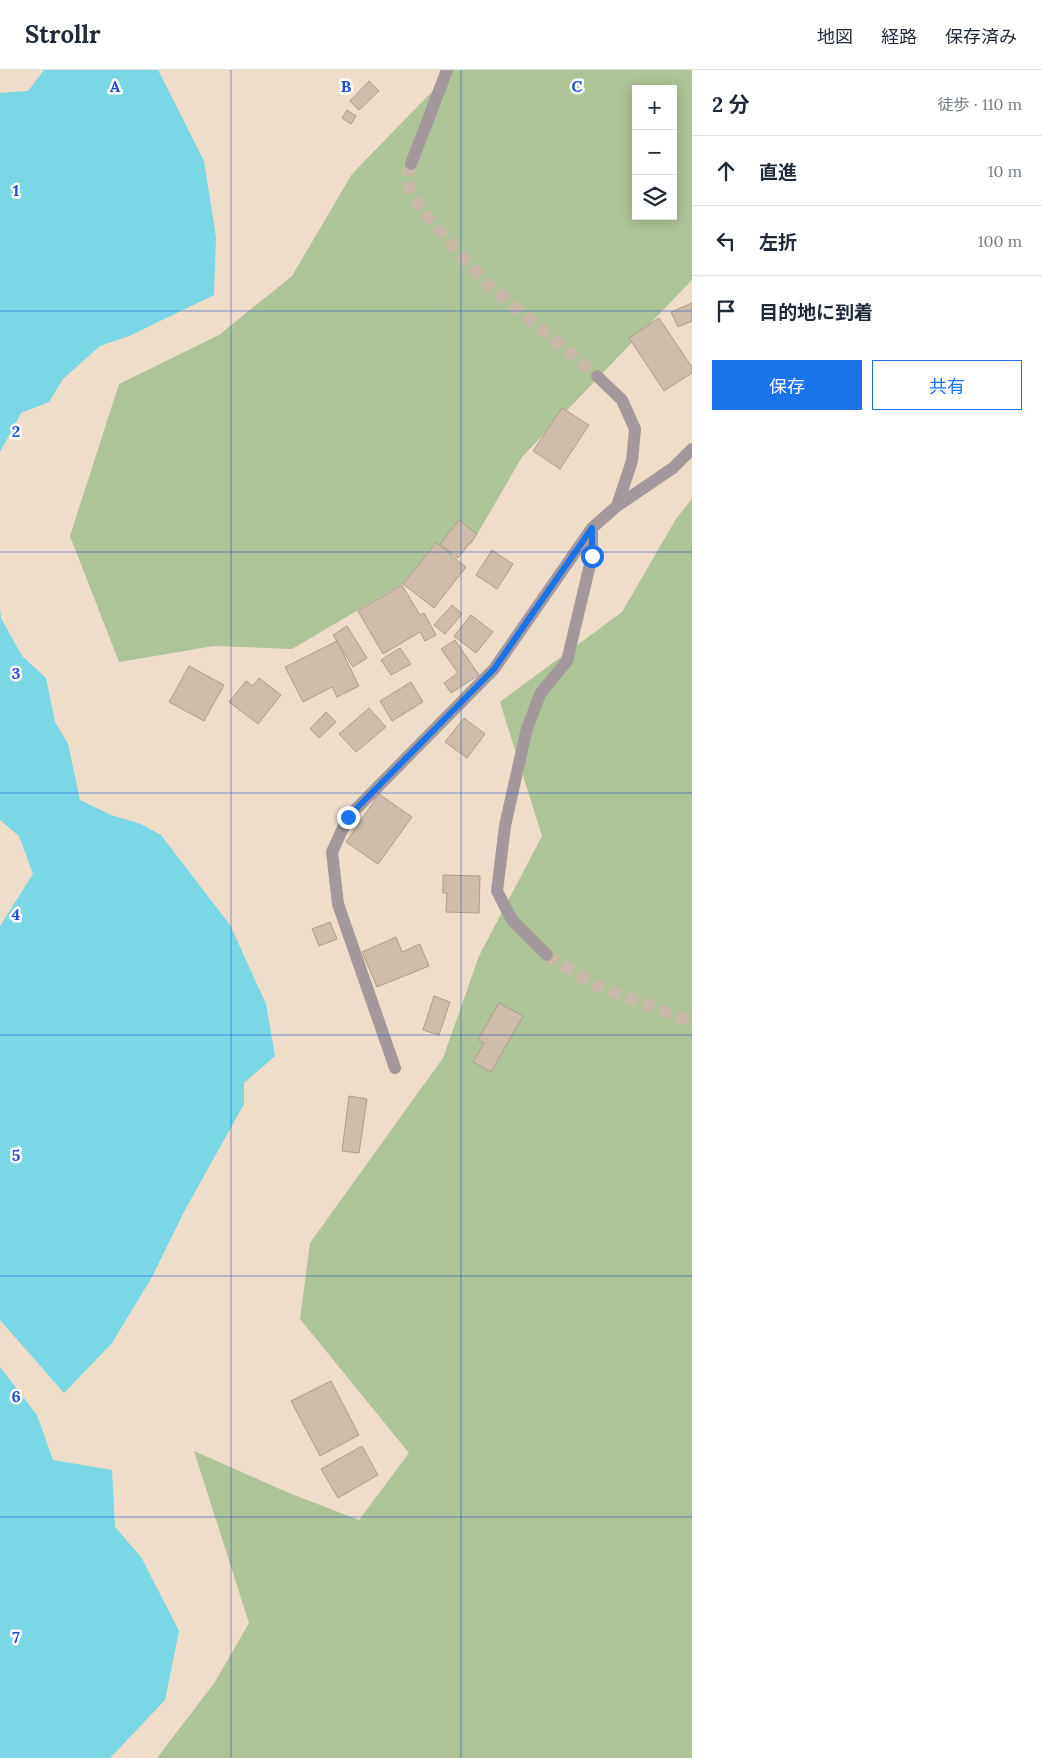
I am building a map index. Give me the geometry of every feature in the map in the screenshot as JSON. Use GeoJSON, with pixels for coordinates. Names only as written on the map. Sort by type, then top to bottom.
{"type":"FeatureCollection","features":[{"type":"Feature","properties":{"kind":"street"},"geometry":{"type":"LineString","coordinates":[[411,164],[447,70]]}},
{"type":"Feature","properties":{"kind":"street"},"geometry":{"type":"LineString","coordinates":[[597,376],[622,400],[635,429],[632,461],[617,506]]}},
{"type":"Feature","properties":{"kind":"street"},"geometry":{"type":"LineString","coordinates":[[396,1068],[338,904],[332,852],[348,817],[494,669],[592,528],[617,506],[673,468],[692,449]]}},
{"type":"Feature","properties":{"kind":"street"},"geometry":{"type":"LineString","coordinates":[[547,955],[512,920],[497,891],[505,826],[526,732],[540,694],[567,661],[592,556],[592,528]]}},
{"type":"Feature","properties":{"kind":"green space"},"geometry":{"type":"Polygon","coordinates":[[[453,70],[692,70],[692,280],[522,457],[472,543],[292,649],[214,646],[119,662],[70,536],[119,384],[219,335],[292,276],[352,174],[453,70]]]}},
{"type":"Feature","properties":{"kind":"green space"},"geometry":{"type":"Polygon","coordinates":[[[692,499],[692,1758],[157,1758],[215,1682],[249,1623],[194,1451],[289,1493],[359,1520],[409,1453],[300,1319],[310,1243],[443,1058],[479,956],[542,836],[500,702],[622,612],[676,519],[692,499]]]}},
{"type":"Feature","properties":{"kind":"water"},"geometry":{"type":"Polygon","coordinates":[[[44,70],[158,70],[204,161],[216,237],[214,295],[129,336],[100,346],[63,379],[49,402],[21,413],[0,452],[0,93],[28,91],[44,70]]]}},
{"type":"Feature","properties":{"kind":"water"},"geometry":{"type":"Polygon","coordinates":[[[0,607],[1,618],[22,656],[46,678],[55,722],[68,744],[80,800],[111,815],[141,824],[161,835],[230,925],[266,1004],[275,1056],[244,1083],[244,1104],[186,1208],[152,1277],[112,1343],[64,1393],[0,1320],[0,926],[33,874],[19,836],[0,820],[0,607]]]}},
{"type":"Feature","properties":{"kind":"water"},"geometry":{"type":"Polygon","coordinates":[[[0,1367],[37,1415],[53,1460],[112,1470],[115,1527],[141,1557],[179,1631],[165,1700],[110,1758],[0,1758],[0,1367]]]}},
{"type":"Feature","properties":{"kind":"building"},"geometry":{"type":"Polygon","coordinates":[[[369,81],[379,91],[359,110],[350,101],[369,81]]]}},
{"type":"Feature","properties":{"kind":"building"},"geometry":{"type":"Polygon","coordinates":[[[347,110],[356,116],[351,124],[342,118],[347,110]]]}},
{"type":"Feature","properties":{"kind":"building"},"geometry":{"type":"Polygon","coordinates":[[[692,303],[692,321],[678,327],[671,312],[692,303]]]}},
{"type":"Feature","properties":{"kind":"building"},"geometry":{"type":"Polygon","coordinates":[[[659,318],[692,367],[692,373],[664,391],[629,338],[659,318]]]}},
{"type":"Feature","properties":{"kind":"building"},"geometry":{"type":"Polygon","coordinates":[[[562,408],[589,425],[560,469],[533,451],[562,408]]]}},
{"type":"Feature","properties":{"kind":"building"},"geometry":{"type":"Polygon","coordinates":[[[459,520],[477,534],[458,558],[440,544],[459,520]]]}},
{"type":"Feature","properties":{"kind":"building"},"geometry":{"type":"Polygon","coordinates":[[[436,543],[466,567],[434,608],[403,584],[436,543]]]}},
{"type":"Feature","properties":{"kind":"building"},"geometry":{"type":"Polygon","coordinates":[[[492,550],[513,564],[497,589],[476,575],[492,550]]]}},
{"type":"Feature","properties":{"kind":"building"},"geometry":{"type":"Polygon","coordinates":[[[402,585],[420,615],[424,613],[436,635],[425,641],[420,632],[383,654],[358,611],[402,585]]]}},
{"type":"Feature","properties":{"kind":"building"},"geometry":{"type":"Polygon","coordinates":[[[452,605],[462,614],[445,634],[434,625],[452,605]]]}},
{"type":"Feature","properties":{"kind":"building"},"geometry":{"type":"Polygon","coordinates":[[[471,615],[493,632],[476,653],[454,636],[471,615]]]}},
{"type":"Feature","properties":{"kind":"building"},"geometry":{"type":"Polygon","coordinates":[[[347,626],[367,658],[353,667],[333,635],[347,626]]]}},
{"type":"Feature","properties":{"kind":"building"},"geometry":{"type":"Polygon","coordinates":[[[455,640],[479,675],[451,693],[444,683],[458,673],[441,649],[455,640]]]}},
{"type":"Feature","properties":{"kind":"building"},"geometry":{"type":"Polygon","coordinates":[[[337,641],[359,686],[337,697],[332,687],[303,702],[285,667],[337,641]]]}},
{"type":"Feature","properties":{"kind":"building"},"geometry":{"type":"Polygon","coordinates":[[[400,648],[411,664],[391,675],[381,660],[400,648]]]}},
{"type":"Feature","properties":{"kind":"building"},"geometry":{"type":"Polygon","coordinates":[[[189,666],[224,685],[204,721],[169,702],[189,666]]]}},
{"type":"Feature","properties":{"kind":"building"},"geometry":{"type":"Polygon","coordinates":[[[259,678],[281,695],[258,724],[229,702],[246,681],[253,686],[259,678]]]}},
{"type":"Feature","properties":{"kind":"building"},"geometry":{"type":"Polygon","coordinates":[[[411,682],[423,702],[392,721],[380,701],[411,682]]]}},
{"type":"Feature","properties":{"kind":"building"},"geometry":{"type":"Polygon","coordinates":[[[369,708],[386,727],[356,752],[339,734],[369,708]]]}},
{"type":"Feature","properties":{"kind":"building"},"geometry":{"type":"Polygon","coordinates":[[[326,712],[336,722],[319,738],[310,729],[326,712]]]}},
{"type":"Feature","properties":{"kind":"building"},"geometry":{"type":"Polygon","coordinates":[[[464,718],[485,734],[467,758],[445,742],[464,718]]]}},
{"type":"Feature","properties":{"kind":"building"},"geometry":{"type":"Polygon","coordinates":[[[379,794],[412,817],[378,864],[346,842],[379,794]]]}},
{"type":"Feature","properties":{"kind":"building"},"geometry":{"type":"Polygon","coordinates":[[[443,875],[480,876],[479,913],[446,912],[447,893],[443,893],[443,875]]]}},
{"type":"Feature","properties":{"kind":"building"},"geometry":{"type":"Polygon","coordinates":[[[330,922],[337,939],[319,946],[312,929],[330,922]]]}},
{"type":"Feature","properties":{"kind":"building"},"geometry":{"type":"Polygon","coordinates":[[[396,937],[402,952],[420,944],[429,966],[377,987],[362,952],[396,937]]]}},
{"type":"Feature","properties":{"kind":"building"},"geometry":{"type":"Polygon","coordinates":[[[434,996],[450,1002],[439,1035],[423,1030],[434,996]]]}},
{"type":"Feature","properties":{"kind":"building"},"geometry":{"type":"Polygon","coordinates":[[[499,1003],[523,1016],[491,1072],[473,1062],[484,1043],[478,1040],[499,1003]]]}},
{"type":"Feature","properties":{"kind":"building"},"geometry":{"type":"Polygon","coordinates":[[[349,1096],[367,1099],[359,1153],[342,1151],[349,1096]]]}},
{"type":"Feature","properties":{"kind":"building"},"geometry":{"type":"Polygon","coordinates":[[[331,1381],[359,1435],[320,1456],[291,1401],[331,1381]]]}},
{"type":"Feature","properties":{"kind":"building"},"geometry":{"type":"Polygon","coordinates":[[[362,1446],[378,1475],[338,1498],[321,1469],[362,1446]]]}},
{"type":"Feature","properties":{"kind":"tunnel"},"geometry":{"type":"LineString","coordinates":[[411,164],[408,175],[409,188],[425,214],[486,283],[597,376]]}},
{"type":"Feature","properties":{"kind":"tunnel"},"geometry":{"type":"LineString","coordinates":[[547,955],[595,985],[692,1022]]}},
{"type":"Feature","properties":{"kind":"route"},"geometry":{"type":"LineString","coordinates":[[348,817],[494,669],[592,528],[592,556]]}}]}
